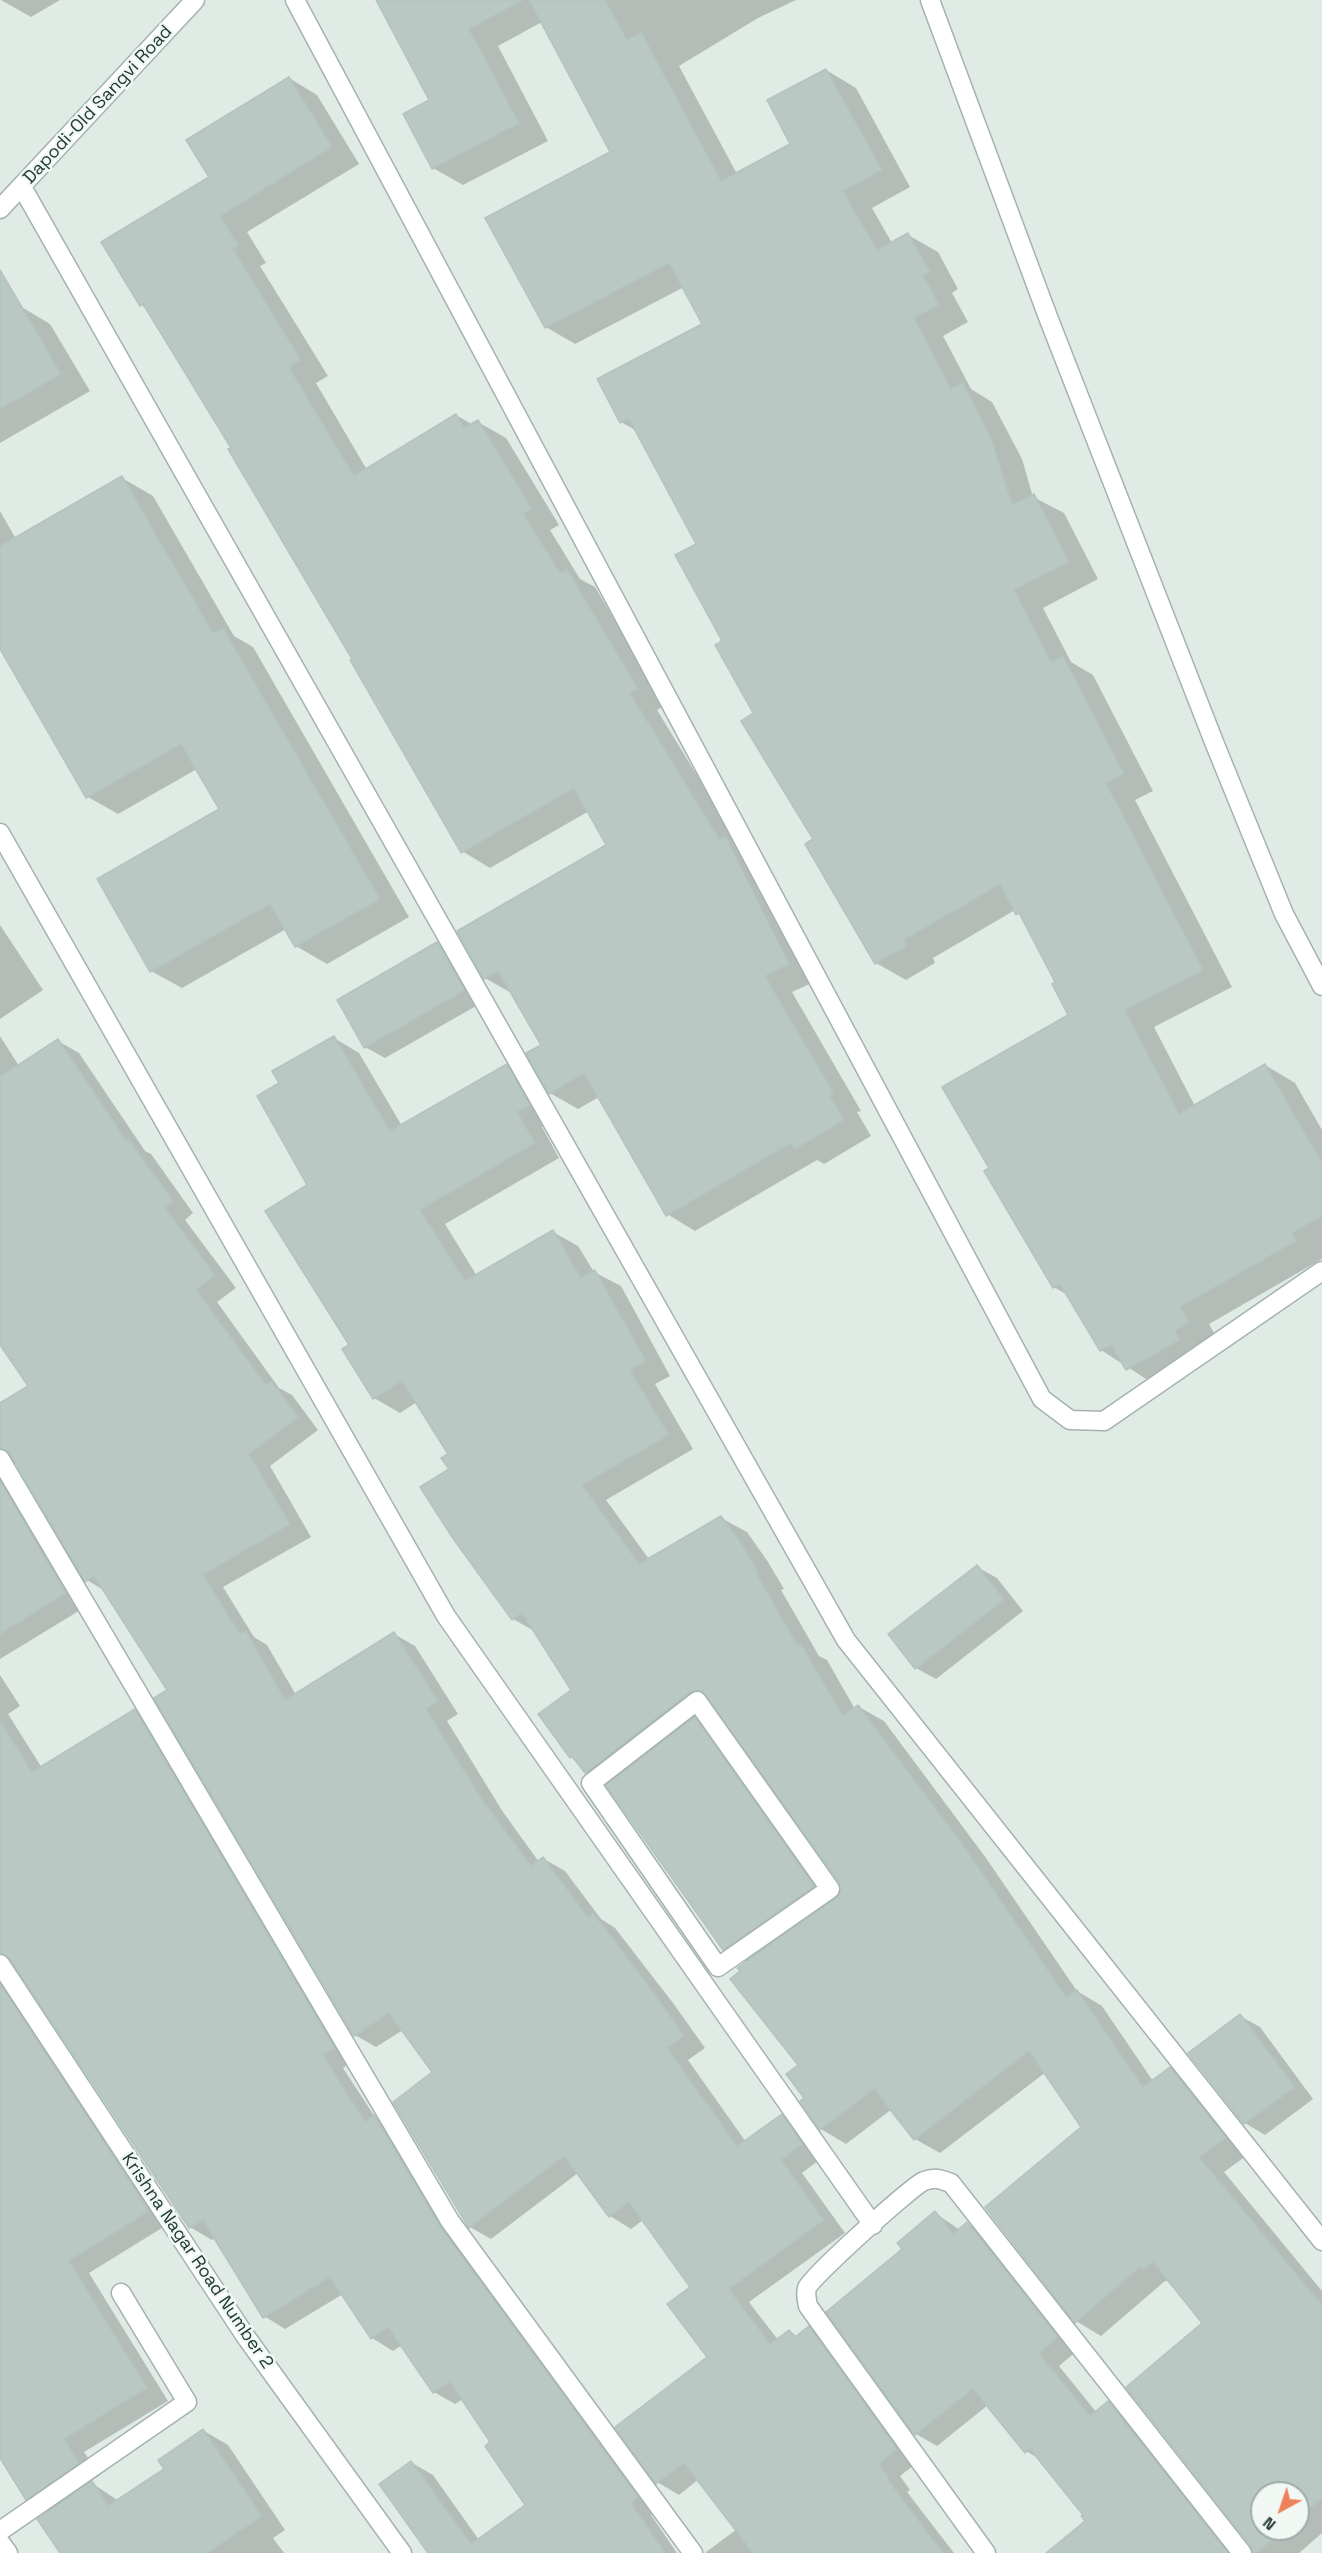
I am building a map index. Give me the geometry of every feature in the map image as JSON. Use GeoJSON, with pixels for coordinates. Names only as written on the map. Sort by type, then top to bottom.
{"type":"FeatureCollection","features":[{"type":"Feature","properties":{"kind":"street","name":"Dapodi-Old Sangvi Road"},"geometry":{"type":"LineString","coordinates":[[0,209],[195,0]]}},
{"type":"Feature","properties":{"kind":"street"},"geometry":{"type":"LineString","coordinates":[[295,0],[1042,1399],[1070,1420],[1104,1421],[1322,1271]]}},
{"type":"Feature","properties":{"kind":"street"},"geometry":{"type":"LineString","coordinates":[[930,0],[1043,306],[1210,731],[1284,914],[1322,986]]}},
{"type":"Feature","properties":{"kind":"street"},"geometry":{"type":"LineString","coordinates":[[22,187],[846,1640],[1322,2241]]}},
{"type":"Feature","properties":{"kind":"street"},"geometry":{"type":"LineString","coordinates":[[0,833],[446,1616],[873,2224]]}},
{"type":"Feature","properties":{"kind":"street"},"geometry":{"type":"LineString","coordinates":[[0,1459],[450,2221],[693,2553]]}},
{"type":"Feature","properties":{"kind":"street"},"geometry":{"type":"LineString","coordinates":[[697,1701],[830,1889],[718,1967],[657,1879],[591,1783],[697,1701]]}},
{"type":"Feature","properties":{"kind":"street"},"geometry":{"type":"LineString","coordinates":[[638,1891],[657,1879]]}},
{"type":"Feature","properties":{"kind":"street","name":"Krishna Nagar Road Number 2"},"geometry":{"type":"LineString","coordinates":[[0,1964],[246,2337],[402,2553]]}},
{"type":"Feature","properties":{"kind":"street"},"geometry":{"type":"LineString","coordinates":[[986,2553],[808,2306],[807,2286],[921,2182],[935,2177],[951,2183],[1242,2553]]}},
{"type":"Feature","properties":{"kind":"street"},"geometry":{"type":"LineString","coordinates":[[0,2530],[186,2402],[121,2293]]}},
{"type":"Feature","properties":{"kind":"street"},"geometry":{"type":"LineString","coordinates":[[0,2542],[8,2553]]}},
{"type":"Feature","properties":{"kind":"building"},"geometry":{"type":"Polygon","coordinates":[[[376,0],[523,0],[469,29],[519,123],[432,169],[403,114],[429,100],[376,0]]]}},
{"type":"Feature","properties":{"kind":"building"},"geometry":{"type":"Polygon","coordinates":[[[529,0],[605,0],[627,40],[641,32],[721,181],[790,144],[767,100],[826,69],[882,170],[843,191],[877,250],[908,233],[930,272],[923,275],[939,305],[914,318],[951,389],[963,383],[992,441],[1012,505],[1034,494],[1069,562],[1014,590],[1051,662],[1063,656],[1124,774],[1106,783],[1203,970],[1125,1010],[1179,1114],[1265,1064],[1322,1163],[1322,1216],[1292,1233],[1296,1241],[1180,1307],[1189,1323],[1175,1331],[1180,1340],[1126,1370],[1111,1345],[1100,1351],[1060,1284],[1053,1288],[984,1171],[989,1168],[942,1087],[1068,1015],[1052,984],[1055,982],[1019,913],[1016,915],[1000,884],[904,940],[907,946],[875,964],[805,844],[813,839],[741,721],[753,713],[715,645],[722,641],[675,555],[696,544],[629,419],[620,423],[597,379],[702,324],[669,263],[545,328],[485,218],[610,152],[529,0]]]}},
{"type":"Feature","properties":{"kind":"building"},"geometry":{"type":"Polygon","coordinates":[[[289,77],[332,147],[220,216],[239,246],[233,249],[301,360],[289,367],[354,476],[456,414],[464,428],[478,420],[532,509],[523,513],[560,573],[567,569],[638,689],[630,693],[719,839],[725,836],[789,964],[765,976],[834,1094],[830,1096],[844,1120],[795,1149],[791,1143],[666,1216],[584,1073],[549,1094],[526,1053],[541,1045],[498,971],[484,979],[457,931],[606,845],[574,788],[461,853],[350,660],[352,659],[228,449],[231,448],[143,304],[140,306],[101,242],[209,177],[186,140],[289,77]]]}},
{"type":"Feature","properties":{"kind":"building"},"geometry":{"type":"Polygon","coordinates":[[[0,270],[61,374],[0,409],[0,270]]]}},
{"type":"Feature","properties":{"kind":"building"},"geometry":{"type":"Polygon","coordinates":[[[122,476],[213,633],[223,628],[380,899],[295,947],[270,904],[150,972],[97,879],[219,809],[181,744],[86,798],[0,649],[0,546],[122,476]]]}},
{"type":"Feature","properties":{"kind":"building"},"geometry":{"type":"Polygon","coordinates":[[[437,942],[465,990],[364,1048],[337,1000],[437,942]]]}},
{"type":"Feature","properties":{"kind":"building"},"geometry":{"type":"Polygon","coordinates":[[[334,1036],[390,1131],[507,1064],[530,1105],[517,1112],[535,1143],[420,1210],[465,1281],[553,1230],[581,1278],[595,1270],[646,1361],[630,1370],[669,1435],[582,1485],[639,1564],[721,1516],[743,1546],[798,1646],[801,1644],[843,1716],[858,1705],[961,1842],[1066,1997],[1077,1990],[1143,2087],[1170,2067],[1226,2138],[1199,2157],[1322,2305],[1322,2498],[1310,2508],[1310,2481],[1250,2481],[1250,2541],[1270,2541],[1256,2553],[1253,2553],[1251,2546],[1126,2387],[1202,2323],[1153,2262],[1143,2270],[1140,2267],[1075,2323],[985,2207],[1081,2127],[1029,2051],[914,2140],[874,2089],[820,2130],[800,2101],[804,2098],[786,2074],[798,2065],[730,1979],[740,1971],[737,1968],[836,1898],[840,1893],[839,1882],[702,1691],[690,1692],[585,1773],[572,1756],[570,1758],[538,1714],[571,1690],[522,1613],[512,1620],[452,1537],[420,1487],[449,1469],[441,1458],[448,1454],[402,1381],[373,1399],[342,1349],[349,1345],[265,1211],[307,1185],[257,1096],[279,1083],[272,1071],[334,1036]]]}},
{"type":"Feature","properties":{"kind":"building"},"geometry":{"type":"Polygon","coordinates":[[[58,1039],[127,1142],[129,1140],[173,1201],[164,1207],[215,1275],[196,1290],[266,1385],[271,1381],[298,1417],[249,1454],[290,1524],[203,1575],[240,1634],[246,1631],[285,1700],[394,1632],[438,1701],[426,1709],[481,1798],[531,1866],[543,1857],[588,1917],[593,1913],[651,1989],[684,2036],[667,2048],[737,2146],[782,2114],[802,2144],[781,2160],[824,2220],[729,2289],[770,2344],[789,2330],[795,2337],[809,2326],[897,2449],[879,2464],[889,2477],[887,2479],[943,2553],[753,2553],[684,2463],[656,2484],[615,2427],[707,2357],[667,2304],[690,2287],[629,2202],[609,2217],[564,2156],[469,2228],[393,2102],[432,2072],[389,2013],[354,2036],[154,1698],[167,1690],[94,1576],[85,1582],[10,1453],[0,1448],[0,1403],[28,1386],[0,1345],[0,1077],[58,1039]]]}},
{"type":"Feature","properties":{"kind":"building"},"geometry":{"type":"Polygon","coordinates":[[[0,1481],[66,1593],[0,1634],[0,1481]]]}},
{"type":"Feature","properties":{"kind":"building"},"geometry":{"type":"Polygon","coordinates":[[[977,1565],[1004,1600],[915,1669],[888,1634],[977,1565]]]}},
{"type":"Feature","properties":{"kind":"building"},"geometry":{"type":"Polygon","coordinates":[[[135,1709],[335,2048],[323,2055],[365,2122],[374,2115],[441,2228],[638,2497],[631,2503],[665,2553],[428,2553],[379,2484],[411,2461],[471,2544],[525,2505],[485,2446],[490,2442],[450,2382],[433,2393],[388,2327],[371,2339],[330,2277],[263,2318],[203,2220],[189,2228],[9,1958],[0,1953],[0,1721],[32,1772],[135,1709]]]}},
{"type":"Feature","properties":{"kind":"building"},"geometry":{"type":"Polygon","coordinates":[[[695,1717],[814,1886],[723,1950],[606,1785],[695,1717]]]}},
{"type":"Feature","properties":{"kind":"building"},"geometry":{"type":"Polygon","coordinates":[[[0,1984],[149,2211],[69,2261],[147,2388],[64,2439],[79,2463],[26,2500],[0,2458],[0,1984]]]}},
{"type":"Feature","properties":{"kind":"building"},"geometry":{"type":"Polygon","coordinates":[[[1240,2014],[1295,2087],[1244,2124],[1188,2053],[1240,2014]]]}},
{"type":"Feature","properties":{"kind":"building"},"geometry":{"type":"Polygon","coordinates":[[[935,2211],[953,2234],[967,2222],[1058,2337],[1039,2354],[1090,2416],[1108,2401],[1228,2553],[1046,2553],[1085,2521],[1081,2516],[1083,2515],[1030,2449],[1025,2453],[973,2389],[915,2435],[826,2312],[902,2249],[897,2243],[935,2211]]]}},
{"type":"Feature","properties":{"kind":"building"},"geometry":{"type":"Polygon","coordinates":[[[203,2429],[262,2516],[207,2553],[60,2553],[37,2519],[92,2481],[108,2506],[164,2469],[158,2460],[203,2429]]]}}]}
